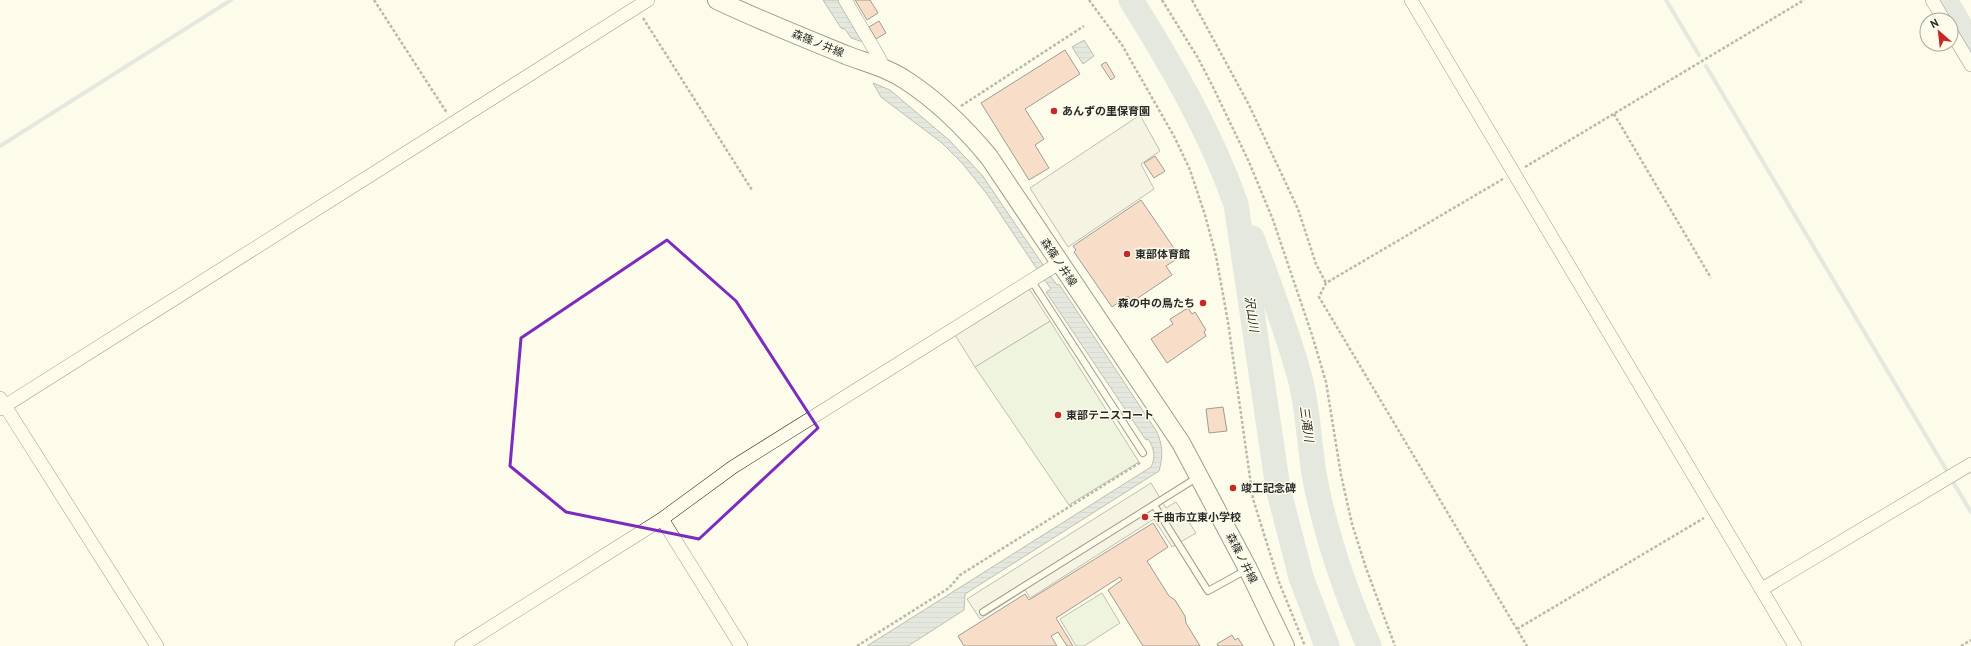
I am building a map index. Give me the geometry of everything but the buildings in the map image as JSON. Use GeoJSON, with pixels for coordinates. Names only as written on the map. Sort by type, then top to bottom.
{"type":"FeatureCollection","features":[{"type":"Feature","properties":{"kind":"main road","name":"森篠ノ井線"},"geometry":{"type":"LineString","coordinates":[[717,0],[787,31],[884,68],[907,80],[952,114],[990,157],[1059,263],[1181,443],[1248,569],[1285,646]]}},
{"type":"Feature","properties":{"kind":"street"},"geometry":{"type":"LineString","coordinates":[[157,646],[2,404],[648,0]]}},
{"type":"Feature","properties":{"kind":"street"},"geometry":{"type":"LineString","coordinates":[[845,0],[884,68]]}},
{"type":"Feature","properties":{"kind":"street"},"geometry":{"type":"LineString","coordinates":[[1411,0],[1795,646]]}},
{"type":"Feature","properties":{"kind":"street"},"geometry":{"type":"LineString","coordinates":[[1932,0],[1939,12]]}},
{"type":"Feature","properties":{"kind":"street"},"geometry":{"type":"LineString","coordinates":[[1959,45],[1971,65]]}},
{"type":"Feature","properties":{"kind":"street"},"geometry":{"type":"LineString","coordinates":[[461,646],[662,519],[733,467],[1059,263]]}},
{"type":"Feature","properties":{"kind":"street"},"geometry":{"type":"LineString","coordinates":[[1762,589],[1971,464]]}},
{"type":"Feature","properties":{"kind":"street"},"geometry":{"type":"LineString","coordinates":[[662,519],[741,646]]}},
{"type":"Feature","properties":{"kind":"lane"},"geometry":{"type":"LineString","coordinates":[[1031,280],[1143,453]]}},
{"type":"Feature","properties":{"kind":"lane"},"geometry":{"type":"LineString","coordinates":[[983,612],[1198,476]]}},
{"type":"Feature","properties":{"kind":"lane"},"geometry":{"type":"LineString","coordinates":[[1154,505],[1208,591],[1248,569]]}},
{"type":"Feature","properties":{"kind":"path"},"geometry":{"type":"LineString","coordinates":[[374,0],[453,123]]}},
{"type":"Feature","properties":{"kind":"path"},"geometry":{"type":"LineString","coordinates":[[1089,0],[1122,45],[1175,138],[1190,170],[1205,215],[1216,256],[1228,322],[1253,498],[1279,582],[1305,646]]}},
{"type":"Feature","properties":{"kind":"path"},"geometry":{"type":"LineString","coordinates":[[1162,0],[1198,58],[1210,81],[1249,162],[1273,220],[1312,335],[1326,382],[1340,475],[1352,524],[1366,568],[1395,646]]}},
{"type":"Feature","properties":{"kind":"path"},"geometry":{"type":"LineString","coordinates":[[1192,0],[1249,105],[1298,209],[1316,264],[1326,283]]}},
{"type":"Feature","properties":{"kind":"path"},"geometry":{"type":"LineString","coordinates":[[1527,646],[1319,297],[1326,283],[1614,114],[1804,0]]}},
{"type":"Feature","properties":{"kind":"path"},"geometry":{"type":"LineString","coordinates":[[636,8],[752,190]]}},
{"type":"Feature","properties":{"kind":"path"},"geometry":{"type":"LineString","coordinates":[[952,114],[960,106],[1084,26]]}},
{"type":"Feature","properties":{"kind":"path"},"geometry":{"type":"LineString","coordinates":[[1614,114],[1711,278]]}},
{"type":"Feature","properties":{"kind":"path"},"geometry":{"type":"LineString","coordinates":[[857,646],[949,588],[960,575],[1140,463],[1143,453]]}},
{"type":"Feature","properties":{"kind":"path"},"geometry":{"type":"LineString","coordinates":[[1517,628],[1715,511]]}},
{"type":"Feature","properties":{"kind":"path"},"geometry":{"type":"LineString","coordinates":[[1961,646],[1971,640]]}},
{"type":"Feature","properties":{"kind":"highlighted area"},"geometry":{"type":"Polygon","coordinates":[[[667,240],[736,301],[818,428],[699,539],[566,512],[510,466],[521,338],[667,240]]]}},
{"type":"Feature","properties":{"kind":"green space","name":"東部テニスコート"},"geometry":{"type":"Polygon","coordinates":[[[1050,321],[1139,462],[1069,505],[975,367],[1050,321]]]}},
{"type":"Feature","properties":{"kind":"green space"},"geometry":{"type":"Polygon","coordinates":[[[1102,593],[1120,623],[1084,646],[1076,646],[1060,619],[1102,593]]]}},
{"type":"Feature","properties":{"kind":"shaded area"},"geometry":{"type":"Polygon","coordinates":[[[823,0],[838,0],[866,43],[851,38],[845,29],[841,28],[823,0]]]}},
{"type":"Feature","properties":{"kind":"shaded area"},"geometry":{"type":"Polygon","coordinates":[[[1084,40],[1094,56],[1083,64],[1072,47],[1084,40]]]}},
{"type":"Feature","properties":{"kind":"shaded area"},"geometry":{"type":"Polygon","coordinates":[[[873,83],[890,90],[949,140],[982,175],[1043,265],[1037,269],[987,194],[962,163],[942,143],[881,97],[873,83]]]}},
{"type":"Feature","properties":{"kind":"shaded area"},"geometry":{"type":"Polygon","coordinates":[[[1140,115],[1160,151],[1141,164],[1154,189],[1068,247],[1030,188],[1140,115]]]}},
{"type":"Feature","properties":{"kind":"shaded area"},"geometry":{"type":"Polygon","coordinates":[[[1049,274],[1057,285],[1059,284],[1157,432],[1162,452],[1159,471],[965,594],[964,610],[908,646],[867,646],[1151,467],[1153,464],[1154,456],[1150,442],[1148,439],[1146,440],[1046,292],[1051,289],[1043,278],[1049,274]]]}},
{"type":"Feature","properties":{"kind":"shaded area"},"geometry":{"type":"Polygon","coordinates":[[[1026,289],[1030,290],[1050,321],[975,367],[955,335],[1026,289]]]}},
{"type":"Feature","properties":{"kind":"shaded area"},"geometry":{"type":"Polygon","coordinates":[[[1151,483],[1166,508],[1176,502],[1196,533],[1172,547],[1154,519],[1030,598],[1025,590],[980,619],[967,599],[1151,483]]]}},
{"type":"Feature","properties":{"kind":"waterway"},"geometry":{"type":"LineString","coordinates":[[0,146],[231,0]]}},
{"type":"Feature","properties":{"kind":"waterway","name":"沢山川"},"geometry":{"type":"LineString","coordinates":[[1131,0],[1189,99],[1226,177],[1236,204],[1278,488],[1301,577],[1327,646]]}},
{"type":"Feature","properties":{"kind":"waterway"},"geometry":{"type":"LineString","coordinates":[[1666,0],[1699,55]]}},
{"type":"Feature","properties":{"kind":"waterway"},"geometry":{"type":"LineString","coordinates":[[1945,0],[1971,44]]}},
{"type":"Feature","properties":{"kind":"waterway"},"geometry":{"type":"LineString","coordinates":[[1706,66],[1947,471]]}},
{"type":"Feature","properties":{"kind":"waterway","name":"三滝川"},"geometry":{"type":"LineString","coordinates":[[1252,238],[1284,325],[1303,389],[1314,474],[1330,540],[1344,583],[1369,646]]}},
{"type":"Feature","properties":{"kind":"waterway"},"geometry":{"type":"LineString","coordinates":[[1953,482],[1971,512]]}},
{"type":"Feature","properties":{"kind":"place","name":"あんずの里保育園"},"geometry":{"type":"Point","coordinates":[1054,111]}},
{"type":"Feature","properties":{"kind":"place","name":"東部体育館"},"geometry":{"type":"Point","coordinates":[1127,254]}},
{"type":"Feature","properties":{"kind":"place","name":"森の中の鳥たち"},"geometry":{"type":"Point","coordinates":[1203,303]}},
{"type":"Feature","properties":{"kind":"place","name":"東部テニスコート"},"geometry":{"type":"Point","coordinates":[1058,415]}},
{"type":"Feature","properties":{"kind":"place","name":"竣工記念碑"},"geometry":{"type":"Point","coordinates":[1233,488]}},
{"type":"Feature","properties":{"kind":"place","name":"千曲市立東小学校"},"geometry":{"type":"Point","coordinates":[1145,517]}}]}
